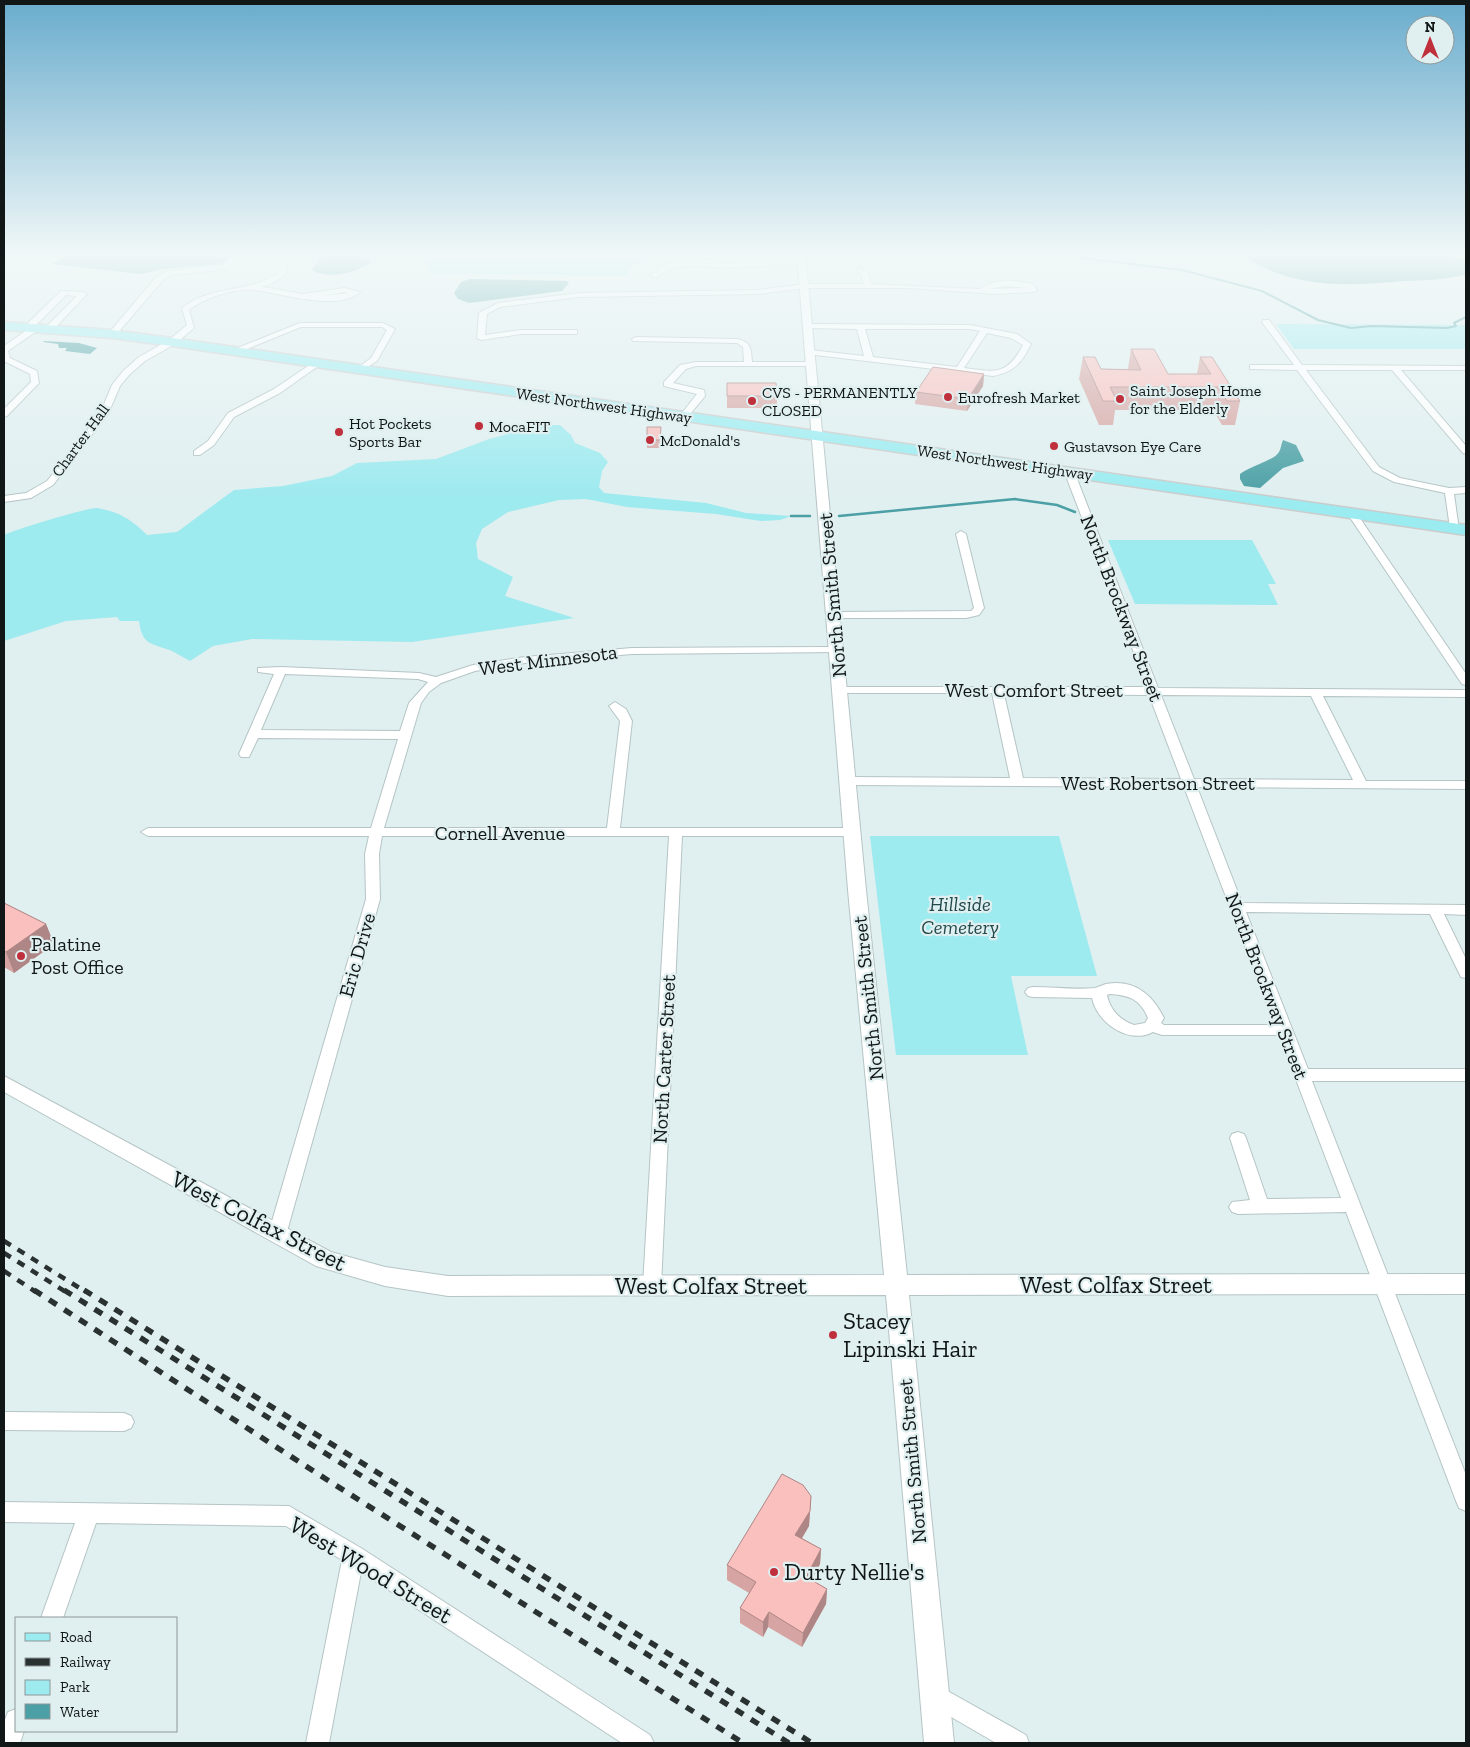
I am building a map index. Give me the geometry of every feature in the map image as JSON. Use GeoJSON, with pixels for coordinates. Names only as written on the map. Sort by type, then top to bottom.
{"type":"FeatureCollection","features":[{"type":"Feature","properties":{"kind":"main road","name":"West Northwest Highway"},"geometry":{"type":"LineString","coordinates":[[116,335],[1460,529]]}},
{"type":"Feature","properties":{"kind":"street"},"geometry":{"type":"LineString","coordinates":[[4,414],[35,383],[34,373],[6,359],[4,351],[28,335]]}},
{"type":"Feature","properties":{"kind":"street","name":"Charter Hall"},"geometry":{"type":"LineString","coordinates":[[4,499],[28,496],[50,483],[104,414],[116,384],[142,359],[172,342],[181,335]]}},
{"type":"Feature","properties":{"kind":"street"},"geometry":{"type":"LineString","coordinates":[[234,351],[276,335]]}},
{"type":"Feature","properties":{"kind":"street"},"geometry":{"type":"LineString","coordinates":[[359,370],[374,359],[388,335]]}},
{"type":"Feature","properties":{"kind":"street"},"geometry":{"type":"LineString","coordinates":[[481,335],[481,338],[504,335]]}},
{"type":"Feature","properties":{"kind":"street","name":"North Smith Street"},"geometry":{"type":"LineString","coordinates":[[808,335],[841,689],[852,832],[938,1743]]}},
{"type":"Feature","properties":{"kind":"street"},"geometry":{"type":"LineString","coordinates":[[862,335],[869,359]]}},
{"type":"Feature","properties":{"kind":"street"},"geometry":{"type":"LineString","coordinates":[[959,370],[982,335]]}},
{"type":"Feature","properties":{"kind":"street"},"geometry":{"type":"LineString","coordinates":[[810,352],[993,374],[1006,372],[1014,368],[1027,344],[1014,336],[1007,335]]}},
{"type":"Feature","properties":{"kind":"street"},"geometry":{"type":"LineString","coordinates":[[1275,335],[1376,469],[1404,482],[1449,491],[1466,490]]}},
{"type":"Feature","properties":{"kind":"street"},"geometry":{"type":"LineString","coordinates":[[636,340],[673,336],[730,340],[744,343],[748,347],[748,364]]}},
{"type":"Feature","properties":{"kind":"street"},"geometry":{"type":"LineString","coordinates":[[197,453],[211,443],[231,415],[277,391],[318,364]]}},
{"type":"Feature","properties":{"kind":"street"},"geometry":{"type":"LineString","coordinates":[[683,417],[701,396],[701,392],[668,384],[683,367],[696,364],[811,364]]}},
{"type":"Feature","properties":{"kind":"street"},"geometry":{"type":"LineString","coordinates":[[1253,367],[1466,368]]}},
{"type":"Feature","properties":{"kind":"street"},"geometry":{"type":"LineString","coordinates":[[1394,368],[1466,451]]}},
{"type":"Feature","properties":{"kind":"street","name":"North Brockway Street"},"geometry":{"type":"LineString","coordinates":[[1069,471],[1466,1501]]}},
{"type":"Feature","properties":{"kind":"street"},"geometry":{"type":"LineString","coordinates":[[1449,491],[1460,529]]}},
{"type":"Feature","properties":{"kind":"street"},"geometry":{"type":"LineString","coordinates":[[1352,513],[1466,682]]}},
{"type":"Feature","properties":{"kind":"street"},"geometry":{"type":"LineString","coordinates":[[834,615],[966,615],[976,613],[979,608],[961,534]]}},
{"type":"Feature","properties":{"kind":"street","name":"West Minnesota"},"geometry":{"type":"LineString","coordinates":[[437,681],[473,668],[525,660],[622,652],[837,650]]}},
{"type":"Feature","properties":{"kind":"street"},"geometry":{"type":"LineString","coordinates":[[262,670],[419,676],[437,681]]}},
{"type":"Feature","properties":{"kind":"street"},"geometry":{"type":"LineString","coordinates":[[245,754],[281,670]]}},
{"type":"Feature","properties":{"kind":"street","name":"Eric Drive"},"geometry":{"type":"LineString","coordinates":[[276,1235],[373,899],[372,854],[376,834],[415,703],[425,690],[437,681]]}},
{"type":"Feature","properties":{"kind":"street","name":"West Comfort Street"},"geometry":{"type":"LineString","coordinates":[[841,689],[1466,693]]}},
{"type":"Feature","properties":{"kind":"street"},"geometry":{"type":"LineString","coordinates":[[997,690],[1017,782]]}},
{"type":"Feature","properties":{"kind":"street"},"geometry":{"type":"LineString","coordinates":[[1314,692],[1361,784]]}},
{"type":"Feature","properties":{"kind":"street"},"geometry":{"type":"LineString","coordinates":[[613,832],[626,721],[622,712],[615,706]]}},
{"type":"Feature","properties":{"kind":"street"},"geometry":{"type":"LineString","coordinates":[[254,734],[406,735]]}},
{"type":"Feature","properties":{"kind":"street","name":"West Robertson Street"},"geometry":{"type":"LineString","coordinates":[[849,781],[1466,785]]}},
{"type":"Feature","properties":{"kind":"street","name":"Cornell Avenue"},"geometry":{"type":"LineString","coordinates":[[148,832],[376,834],[852,832]]}},
{"type":"Feature","properties":{"kind":"street","name":"North Carter Street"},"geometry":{"type":"LineString","coordinates":[[652,1286],[676,832]]}},
{"type":"Feature","properties":{"kind":"street"},"geometry":{"type":"LineString","coordinates":[[1237,907],[1466,910]]}},
{"type":"Feature","properties":{"kind":"street"},"geometry":{"type":"LineString","coordinates":[[1435,910],[1466,973]]}},
{"type":"Feature","properties":{"kind":"street"},"geometry":{"type":"LineString","coordinates":[[1033,992],[1099,993],[1107,989],[1127,990],[1142,995],[1150,1004],[1156,1018],[1153,1026],[1148,1029],[1130,1030],[1117,1025],[1107,1015],[1099,1000],[1099,993]]}},
{"type":"Feature","properties":{"kind":"street"},"geometry":{"type":"LineString","coordinates":[[1153,1026],[1162,1030],[1284,1030]]}},
{"type":"Feature","properties":{"kind":"street"},"geometry":{"type":"LineString","coordinates":[[1302,1075],[1466,1075]]}},
{"type":"Feature","properties":{"kind":"street","name":"West Colfax Street"},"geometry":{"type":"LineString","coordinates":[[4,1084],[276,1235],[324,1259],[356,1270],[408,1282],[448,1286],[1466,1284]]}},
{"type":"Feature","properties":{"kind":"street"},"geometry":{"type":"LineString","coordinates":[[1238,1138],[1261,1206]]}},
{"type":"Feature","properties":{"kind":"street"},"geometry":{"type":"LineString","coordinates":[[1238,1207],[1352,1205]]}},
{"type":"Feature","properties":{"kind":"street"},"geometry":{"type":"LineString","coordinates":[[4,1421],[124,1422]]}},
{"type":"Feature","properties":{"kind":"street","name":"West Wood Street"},"geometry":{"type":"LineString","coordinates":[[4,1512],[289,1516],[354,1555],[642,1743]]}},
{"type":"Feature","properties":{"kind":"street"},"geometry":{"type":"LineString","coordinates":[[52,1617],[89,1513]]}},
{"type":"Feature","properties":{"kind":"street"},"geometry":{"type":"LineString","coordinates":[[317,1743],[354,1555]]}},
{"type":"Feature","properties":{"kind":"street"},"geometry":{"type":"LineString","coordinates":[[934,1694],[1018,1743]]}},
{"type":"Feature","properties":{"kind":"street"},"geometry":{"type":"LineString","coordinates":[[8,1743],[15,1723]]}},
{"type":"Feature","properties":{"kind":"green space"},"geometry":{"type":"Polygon","coordinates":[[[1284,335],[1466,335],[1466,349],[1294,349],[1284,335]]]}},
{"type":"Feature","properties":{"kind":"green space"},"geometry":{"type":"Polygon","coordinates":[[[542,425],[560,425],[571,435],[575,443],[600,453],[608,462],[602,471],[599,487],[604,493],[706,503],[746,513],[791,516],[780,520],[761,521],[716,514],[627,507],[586,499],[559,500],[508,512],[482,529],[476,543],[478,559],[513,577],[505,596],[574,618],[412,642],[252,639],[213,646],[190,661],[145,639],[140,629],[139,621],[120,621],[117,617],[66,621],[4,641],[4,535],[11,532],[97,508],[125,517],[147,535],[177,532],[234,490],[283,486],[332,476],[357,463],[436,459],[489,439],[542,425]]]}},
{"type":"Feature","properties":{"kind":"green space"},"geometry":{"type":"Polygon","coordinates":[[[1108,540],[1252,540],[1276,584],[1268,584],[1278,605],[1135,604],[1108,540]]]}},
{"type":"Feature","properties":{"kind":"green space","name":"Hillside Cemetery"},"geometry":{"type":"Polygon","coordinates":[[[870,836],[1059,836],[1097,976],[1011,976],[1028,1055],[896,1055],[870,836]]]}},
{"type":"Feature","properties":{"kind":"water"},"geometry":{"type":"Polygon","coordinates":[[[44,341],[79,343],[97,348],[90,354],[65,351],[67,348],[59,348],[58,344],[44,341]]]}},
{"type":"Feature","properties":{"kind":"water"},"geometry":{"type":"Polygon","coordinates":[[[1283,440],[1296,445],[1304,461],[1283,468],[1260,488],[1244,486],[1240,479],[1240,474],[1277,455],[1283,440]]]}},
{"type":"Feature","properties":{"kind":"building"},"geometry":{"type":"Polygon","coordinates":[[[1131,349],[1154,349],[1168,374],[1211,374],[1200,357],[1212,357],[1240,401],[1227,401],[1218,387],[1110,387],[1117,401],[1103,401],[1083,357],[1095,357],[1101,369],[1141,370],[1131,349]]]}},
{"type":"Feature","properties":{"kind":"building"},"geometry":{"type":"Polygon","coordinates":[[[933,367],[984,374],[968,399],[916,392],[933,367]]]}},
{"type":"Feature","properties":{"kind":"building"},"geometry":{"type":"Polygon","coordinates":[[[727,383],[776,383],[777,396],[727,396],[727,383]]]}},
{"type":"Feature","properties":{"kind":"building"},"geometry":{"type":"Polygon","coordinates":[[[647,427],[661,427],[660,440],[647,440],[647,427]]]}},
{"type":"Feature","properties":{"kind":"building"},"geometry":{"type":"Polygon","coordinates":[[[4,903],[46,924],[6,952],[4,951],[4,903]]]}},
{"type":"Feature","properties":{"kind":"building","name":"Durty Nellie's"},"geometry":{"type":"Polygon","coordinates":[[[782,1474],[803,1485],[811,1496],[810,1511],[795,1535],[821,1549],[806,1577],[827,1589],[803,1633],[769,1612],[763,1622],[740,1608],[756,1582],[727,1565],[782,1474]]]}},
{"type":"Feature","properties":{"kind":"waterway"},"geometry":{"type":"LineString","coordinates":[[839,516],[1015,499],[1057,505],[1075,512]]}},
{"type":"Feature","properties":{"kind":"waterway"},"geometry":{"type":"LineString","coordinates":[[791,516],[810,516]]}},
{"type":"Feature","properties":{"kind":"railway"},"geometry":{"type":"LineString","coordinates":[[4,1241],[86,1292]]}},
{"type":"Feature","properties":{"kind":"railway"},"geometry":{"type":"LineString","coordinates":[[4,1253],[66,1292]]}},
{"type":"Feature","properties":{"kind":"railway"},"geometry":{"type":"LineString","coordinates":[[4,1271],[36,1292]]}},
{"type":"Feature","properties":{"kind":"railway"},"geometry":{"type":"LineString","coordinates":[[34,1290],[318,1474],[743,1743]]}},
{"type":"Feature","properties":{"kind":"railway"},"geometry":{"type":"LineString","coordinates":[[64,1290],[789,1743]]}},
{"type":"Feature","properties":{"kind":"railway"},"geometry":{"type":"LineString","coordinates":[[84,1290],[812,1743]]}},
{"type":"Feature","properties":{"kind":"place","name":"Eurofresh Market"},"geometry":{"type":"Point","coordinates":[948,397]}},
{"type":"Feature","properties":{"kind":"place","name":"Saint Joseph Home for the Elderly"},"geometry":{"type":"Point","coordinates":[1120,399]}},
{"type":"Feature","properties":{"kind":"place","name":"CVS - PERMANENTLY CLOSED"},"geometry":{"type":"Point","coordinates":[752,401]}},
{"type":"Feature","properties":{"kind":"place","name":"MocaFIT"},"geometry":{"type":"Point","coordinates":[479,426]}},
{"type":"Feature","properties":{"kind":"place","name":"Hot Pockets Sports Bar"},"geometry":{"type":"Point","coordinates":[339,432]}},
{"type":"Feature","properties":{"kind":"place","name":"McDonald's"},"geometry":{"type":"Point","coordinates":[650,440]}},
{"type":"Feature","properties":{"kind":"place","name":"Gustavson Eye Care"},"geometry":{"type":"Point","coordinates":[1054,446]}},
{"type":"Feature","properties":{"kind":"place","name":"Palatine Post Office"},"geometry":{"type":"Point","coordinates":[21,956]}},
{"type":"Feature","properties":{"kind":"place","name":"Stacey Lipinski Hair"},"geometry":{"type":"Point","coordinates":[833,1335]}},
{"type":"Feature","properties":{"kind":"place","name":"Durty Nellie's"},"geometry":{"type":"Point","coordinates":[774,1572]}}]}
